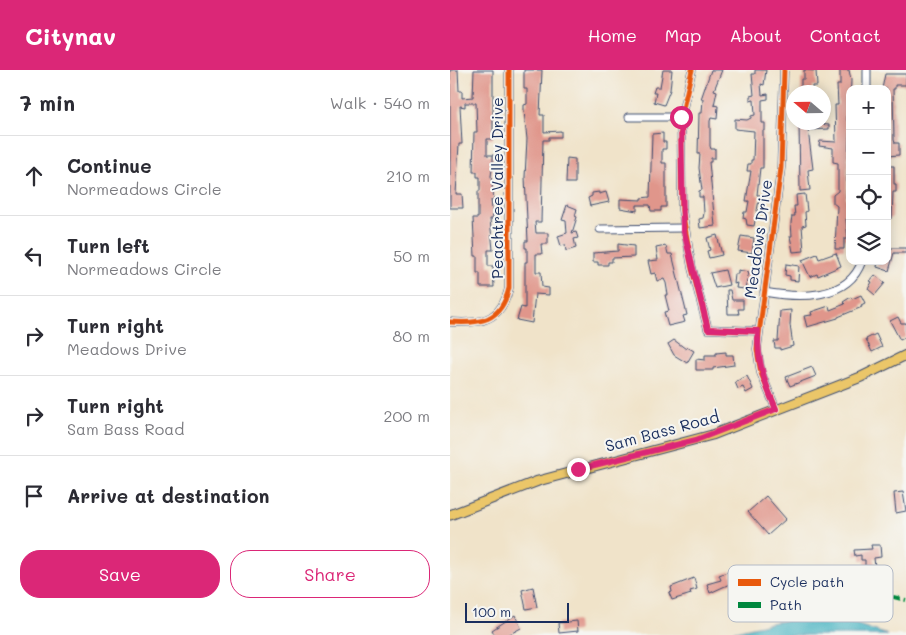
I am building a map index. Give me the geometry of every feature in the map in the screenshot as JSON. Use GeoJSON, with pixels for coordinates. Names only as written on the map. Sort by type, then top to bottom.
{"type":"FeatureCollection","features":[{"type":"Feature","properties":{"kind":"main road","name":"Sam Bass Road"},"geometry":{"type":"LineString","coordinates":[[450,515],[538,481],[712,435],[861,377],[906,355]]}},
{"type":"Feature","properties":{"kind":"street","name":"Peachtree Valley Drive"},"geometry":{"type":"LineString","coordinates":[[450,322],[474,323],[488,319],[500,310],[509,288],[509,70]]}},
{"type":"Feature","properties":{"kind":"street"},"geometry":{"type":"LineString","coordinates":[[692,70],[681,117],[683,228],[708,329],[758,331]]}},
{"type":"Feature","properties":{"kind":"street","name":"Meadows Drive"},"geometry":{"type":"LineString","coordinates":[[776,409],[761,372],[757,349],[781,168],[784,70]]}},
{"type":"Feature","properties":{"kind":"street"},"geometry":{"type":"LineString","coordinates":[[866,85],[867,70]]}},
{"type":"Feature","properties":{"kind":"street"},"geometry":{"type":"LineString","coordinates":[[629,117],[681,117]]}},
{"type":"Feature","properties":{"kind":"street"},"geometry":{"type":"LineString","coordinates":[[600,229],[683,228]]}},
{"type":"Feature","properties":{"kind":"street"},"geometry":{"type":"LineString","coordinates":[[764,292],[806,297],[825,292],[848,282],[860,265]]}},
{"type":"Feature","properties":{"kind":"water"},"geometry":{"type":"Polygon","coordinates":[[[775,622],[843,622],[888,635],[717,635],[775,622]]]}},
{"type":"Feature","properties":{"kind":"building"},"geometry":{"type":"Polygon","coordinates":[[[450,70],[458,70],[459,91],[462,91],[462,98],[473,97],[474,70],[493,70],[493,139],[487,139],[487,155],[493,155],[491,176],[494,200],[491,200],[493,219],[490,219],[493,250],[488,250],[488,266],[493,266],[494,287],[480,287],[480,273],[477,273],[477,256],[475,256],[473,218],[478,218],[478,191],[480,191],[480,177],[477,177],[477,172],[473,172],[474,132],[477,132],[476,103],[465,103],[465,107],[460,106],[462,144],[459,144],[456,194],[462,194],[463,208],[450,208],[450,70]]]}},
{"type":"Feature","properties":{"kind":"building"},"geometry":{"type":"Polygon","coordinates":[[[524,70],[542,70],[540,115],[544,115],[544,132],[561,131],[561,137],[549,137],[549,140],[543,140],[541,222],[535,222],[536,233],[548,233],[548,244],[541,244],[542,254],[536,254],[536,272],[541,272],[542,287],[549,288],[549,295],[535,294],[532,323],[517,320],[521,307],[525,308],[525,262],[527,262],[527,248],[525,248],[525,241],[528,241],[525,177],[527,139],[524,111],[524,105],[527,104],[527,89],[524,89],[524,70]]]}},
{"type":"Feature","properties":{"kind":"building"},"geometry":{"type":"Polygon","coordinates":[[[663,70],[672,70],[670,90],[664,105],[654,102],[656,93],[653,93],[655,87],[660,87],[663,70]]]}},
{"type":"Feature","properties":{"kind":"building"},"geometry":{"type":"Polygon","coordinates":[[[711,70],[722,70],[714,90],[717,91],[714,105],[718,106],[717,119],[711,118],[710,121],[710,146],[711,149],[715,149],[715,158],[711,158],[711,162],[709,162],[715,226],[700,228],[699,219],[703,218],[704,213],[703,197],[699,197],[699,191],[702,190],[699,168],[700,154],[698,154],[699,113],[702,113],[703,99],[701,99],[711,70]]]}},
{"type":"Feature","properties":{"kind":"building"},"geometry":{"type":"Polygon","coordinates":[[[755,70],[766,70],[764,85],[761,84],[762,95],[768,94],[768,99],[762,100],[762,123],[765,123],[765,130],[763,130],[763,168],[760,168],[757,195],[760,195],[754,226],[747,225],[746,219],[743,218],[744,212],[747,212],[749,201],[746,201],[751,171],[747,171],[748,164],[751,164],[751,160],[753,160],[754,131],[735,129],[735,119],[747,120],[755,115],[754,100],[750,101],[750,96],[754,95],[752,74],[755,74],[755,70]]]}},
{"type":"Feature","properties":{"kind":"building"},"geometry":{"type":"Polygon","coordinates":[[[804,70],[816,71],[817,85],[801,85],[801,79],[804,79],[804,70]]]}},
{"type":"Feature","properties":{"kind":"building"},"geometry":{"type":"Polygon","coordinates":[[[840,70],[849,70],[851,85],[846,85],[846,239],[844,239],[844,249],[835,249],[837,206],[833,203],[833,195],[838,191],[838,163],[833,162],[833,148],[819,146],[820,141],[836,142],[835,105],[838,105],[837,85],[840,85],[840,70]]]}},
{"type":"Feature","properties":{"kind":"building"},"geometry":{"type":"Polygon","coordinates":[[[885,74],[906,74],[906,85],[895,85],[895,89],[893,89],[894,140],[895,143],[899,143],[899,155],[891,156],[891,85],[883,85],[885,74]]]}},
{"type":"Feature","properties":{"kind":"building"},"geometry":{"type":"Polygon","coordinates":[[[799,130],[808,130],[813,169],[808,170],[810,190],[800,191],[799,130]]]}},
{"type":"Feature","properties":{"kind":"building"},"geometry":{"type":"Polygon","coordinates":[[[663,133],[663,142],[666,142],[666,149],[662,149],[662,163],[666,163],[666,207],[661,207],[661,211],[651,211],[650,205],[637,205],[637,211],[620,208],[620,199],[641,200],[641,198],[650,197],[652,134],[663,133]]]}},
{"type":"Feature","properties":{"kind":"building"},"geometry":{"type":"Polygon","coordinates":[[[567,158],[575,159],[575,183],[566,183],[567,158]]]}},
{"type":"Feature","properties":{"kind":"building"},"geometry":{"type":"Polygon","coordinates":[[[891,166],[894,166],[896,192],[893,192],[892,218],[891,166]]]}},
{"type":"Feature","properties":{"kind":"building"},"geometry":{"type":"Polygon","coordinates":[[[599,192],[599,194],[606,192],[609,202],[590,206],[588,198],[592,196],[592,193],[599,192]]]}},
{"type":"Feature","properties":{"kind":"building"},"geometry":{"type":"Polygon","coordinates":[[[805,194],[806,225],[802,226],[804,251],[793,252],[790,236],[792,236],[792,216],[795,216],[794,206],[797,206],[796,195],[805,194]]]}},
{"type":"Feature","properties":{"kind":"building"},"geometry":{"type":"Polygon","coordinates":[[[567,205],[577,209],[575,216],[577,217],[572,233],[576,232],[578,238],[574,239],[576,248],[566,251],[565,245],[561,246],[558,236],[567,233],[566,221],[562,220],[567,205]]]}},
{"type":"Feature","properties":{"kind":"building"},"geometry":{"type":"Polygon","coordinates":[[[717,235],[722,255],[709,258],[707,251],[710,250],[707,238],[717,235]]]}},
{"type":"Feature","properties":{"kind":"building"},"geometry":{"type":"Polygon","coordinates":[[[741,236],[754,238],[752,253],[738,251],[741,236]]]}},
{"type":"Feature","properties":{"kind":"building"},"geometry":{"type":"Polygon","coordinates":[[[618,244],[634,246],[634,257],[612,258],[612,262],[608,262],[608,265],[598,265],[598,262],[593,262],[593,253],[618,251],[618,244]]]}},
{"type":"Feature","properties":{"kind":"building"},"geometry":{"type":"Polygon","coordinates":[[[666,246],[668,254],[672,254],[687,315],[683,316],[685,322],[668,326],[664,312],[669,311],[665,295],[668,295],[666,283],[664,279],[657,281],[655,273],[651,274],[648,261],[658,260],[656,248],[666,246]]]}},
{"type":"Feature","properties":{"kind":"building"},"geometry":{"type":"Polygon","coordinates":[[[891,248],[906,248],[906,253],[894,253],[891,264],[891,248]]]}},
{"type":"Feature","properties":{"kind":"building"},"geometry":{"type":"Polygon","coordinates":[[[836,253],[841,266],[818,276],[817,274],[810,277],[802,260],[817,254],[819,259],[836,253]]]}},
{"type":"Feature","properties":{"kind":"building"},"geometry":{"type":"Polygon","coordinates":[[[786,264],[799,266],[798,281],[790,280],[790,276],[785,275],[786,264]]]}},
{"type":"Feature","properties":{"kind":"building"},"geometry":{"type":"Polygon","coordinates":[[[877,265],[891,265],[889,271],[877,267],[877,265]]]}},
{"type":"Feature","properties":{"kind":"building"},"geometry":{"type":"Polygon","coordinates":[[[725,270],[729,285],[715,288],[710,273],[725,270]]]}},
{"type":"Feature","properties":{"kind":"building"},"geometry":{"type":"Polygon","coordinates":[[[738,270],[749,272],[745,289],[736,288],[737,283],[734,284],[735,274],[738,274],[738,270]]]}},
{"type":"Feature","properties":{"kind":"building"},"geometry":{"type":"Polygon","coordinates":[[[875,275],[885,283],[875,295],[868,289],[872,282],[870,281],[875,275]]]}},
{"type":"Feature","properties":{"kind":"building"},"geometry":{"type":"Polygon","coordinates":[[[727,290],[730,290],[732,300],[743,300],[743,309],[738,309],[739,314],[728,314],[727,290]]]}},
{"type":"Feature","properties":{"kind":"building"},"geometry":{"type":"Polygon","coordinates":[[[861,295],[865,303],[861,305],[862,307],[838,318],[807,327],[804,316],[812,315],[811,312],[829,306],[830,310],[845,304],[843,302],[851,297],[852,299],[861,295]]]}},
{"type":"Feature","properties":{"kind":"building"},"geometry":{"type":"Polygon","coordinates":[[[791,310],[790,325],[793,346],[780,350],[780,348],[775,348],[774,341],[778,341],[780,311],[791,310]]]}},
{"type":"Feature","properties":{"kind":"building"},"geometry":{"type":"Polygon","coordinates":[[[898,317],[901,323],[906,323],[906,337],[900,340],[890,321],[898,317]]]}},
{"type":"Feature","properties":{"kind":"building"},"geometry":{"type":"Polygon","coordinates":[[[876,334],[882,347],[872,352],[866,339],[876,334]]]}},
{"type":"Feature","properties":{"kind":"building"},"geometry":{"type":"Polygon","coordinates":[[[674,340],[686,349],[687,347],[694,351],[687,363],[674,355],[668,344],[674,340]]]}},
{"type":"Feature","properties":{"kind":"building"},"geometry":{"type":"Polygon","coordinates":[[[726,352],[726,355],[733,355],[734,365],[713,368],[713,370],[696,370],[696,359],[705,360],[705,355],[716,355],[716,353],[726,352]]]}},
{"type":"Feature","properties":{"kind":"building"},"geometry":{"type":"Polygon","coordinates":[[[812,367],[816,376],[790,386],[786,377],[812,367]]]}},
{"type":"Feature","properties":{"kind":"building"},"geometry":{"type":"Polygon","coordinates":[[[747,376],[753,389],[746,393],[743,387],[738,389],[735,382],[747,376]]]}},
{"type":"Feature","properties":{"kind":"building"},"geometry":{"type":"Polygon","coordinates":[[[903,492],[906,511],[896,513],[894,493],[903,492]]]}},
{"type":"Feature","properties":{"kind":"building"},"geometry":{"type":"Polygon","coordinates":[[[766,496],[786,519],[768,535],[748,512],[766,496]]]}},
{"type":"Feature","properties":{"kind":"building"},"geometry":{"type":"Polygon","coordinates":[[[871,545],[880,545],[881,557],[874,558],[875,565],[865,565],[865,560],[861,560],[861,555],[855,556],[854,550],[872,549],[871,545]]]}},
{"type":"Feature","properties":{"kind":"building"},"geometry":{"type":"Polygon","coordinates":[[[728,572],[728,585],[710,593],[707,584],[721,580],[719,575],[728,572]]]}},
{"type":"Feature","properties":{"kind":"building"},"geometry":{"type":"Polygon","coordinates":[[[694,578],[697,589],[690,591],[691,594],[672,600],[669,593],[672,592],[671,587],[694,578]]]}},
{"type":"Feature","properties":{"kind":"building"},"geometry":{"type":"Polygon","coordinates":[[[533,587],[537,607],[526,609],[522,590],[533,587]]]}},
{"type":"Feature","properties":{"kind":"building"},"geometry":{"type":"Polygon","coordinates":[[[515,615],[521,628],[508,635],[495,635],[492,630],[515,615]]]}},
{"type":"Feature","properties":{"kind":"building"},"geometry":{"type":"Polygon","coordinates":[[[577,621],[578,631],[559,633],[558,623],[577,621]]]}},
{"type":"Feature","properties":{"kind":"marked path"},"geometry":{"type":"LineString","coordinates":[[893,597],[906,600]]}},
{"type":"Feature","properties":{"kind":"cycle path"},"geometry":{"type":"LineString","coordinates":[[450,322],[480,321],[495,314],[501,308],[509,288],[509,70]]}},
{"type":"Feature","properties":{"kind":"cycle path"},"geometry":{"type":"LineString","coordinates":[[692,70],[681,117],[682,210],[692,268],[708,329],[758,331]]}},
{"type":"Feature","properties":{"kind":"cycle path"},"geometry":{"type":"LineString","coordinates":[[776,409],[761,373],[757,349],[781,168],[784,70]]}},
{"type":"Feature","properties":{"kind":"route"},"geometry":{"type":"LineString","coordinates":[[578,469],[696,440],[776,409],[764,384],[761,372],[757,349],[758,331],[708,329],[683,228],[681,117]]}}]}
